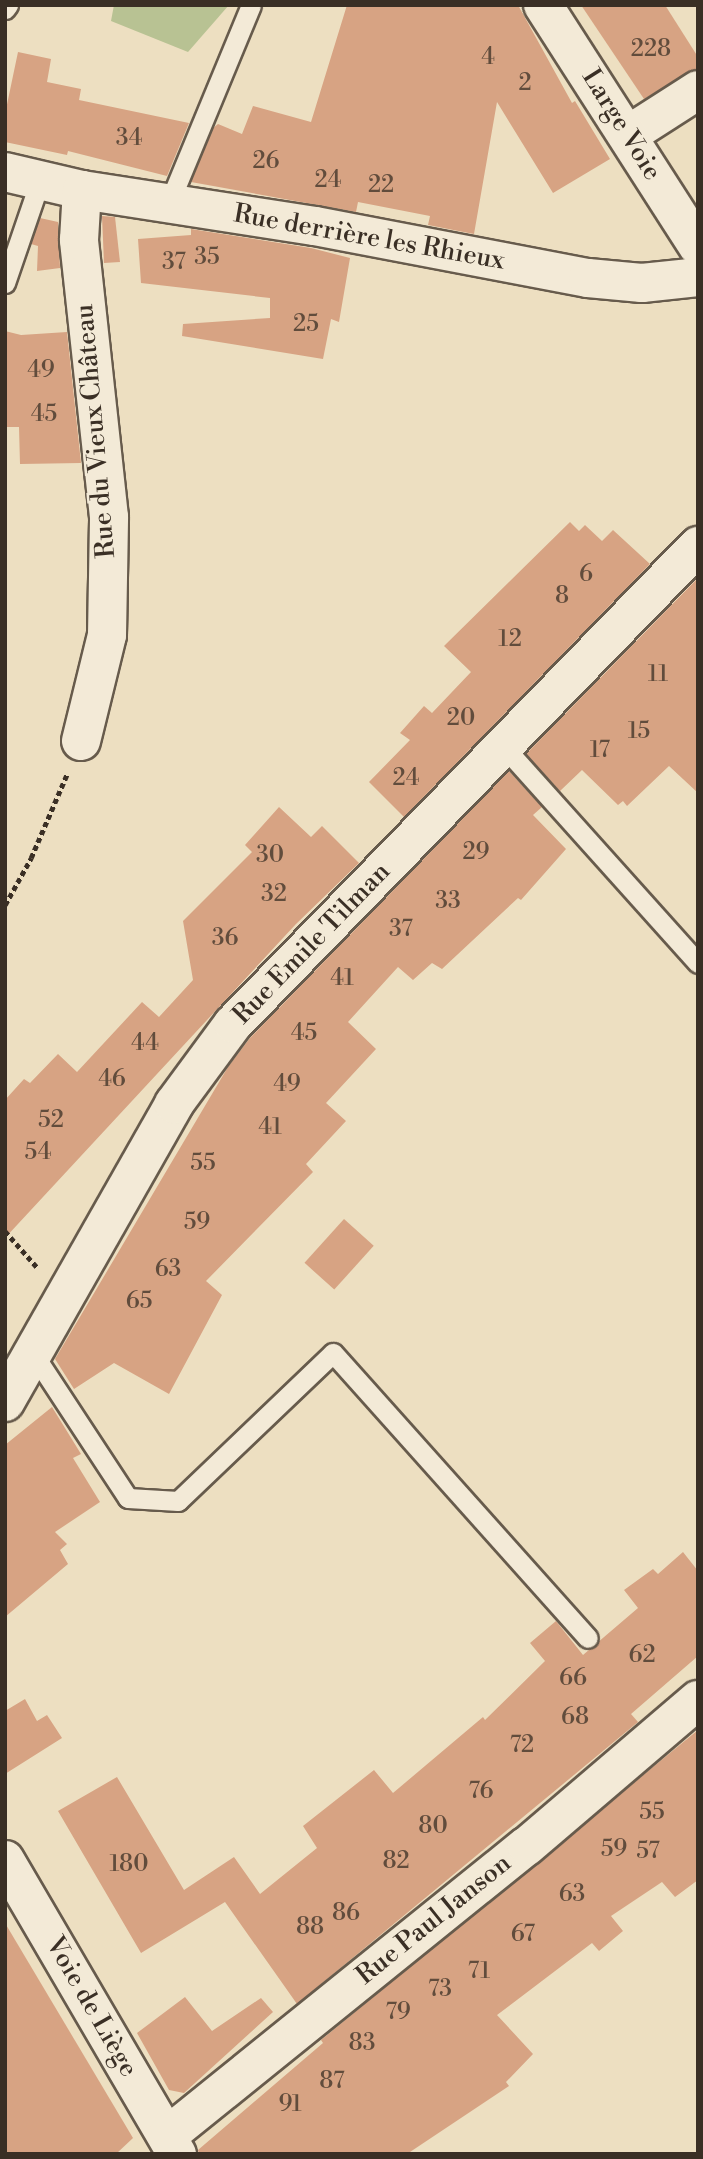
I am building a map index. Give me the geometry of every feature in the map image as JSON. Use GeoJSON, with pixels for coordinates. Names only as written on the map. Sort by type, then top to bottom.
{"type":"FeatureCollection","features":[{"type":"Feature","properties":{"kind":"street","name":"Large Voie"},"geometry":{"type":"LineString","coordinates":[[543,5],[698,246]]}},
{"type":"Feature","properties":{"kind":"street"},"geometry":{"type":"LineString","coordinates":[[628,135],[698,90]]}},
{"type":"Feature","properties":{"kind":"street","name":"Rue derrière les Rhieux"},"geometry":{"type":"LineString","coordinates":[[23,177],[82,190],[315,226],[588,278],[642,283],[698,277]]}},
{"type":"Feature","properties":{"kind":"street","name":"Rue du Vieux Château"},"geometry":{"type":"LineString","coordinates":[[81,741],[107,635],[109,517],[79,240],[82,190]]}},
{"type":"Feature","properties":{"kind":"street","name":"Rue Emile Tilman"},"geometry":{"type":"LineString","coordinates":[[5,1402],[174,1104],[233,1024],[698,546]]}},
{"type":"Feature","properties":{"kind":"street","name":"Rue Paul Janson"},"geometry":{"type":"LineString","coordinates":[[172,2145],[698,1700]]}},
{"type":"Feature","properties":{"kind":"street","name":"Voie de Liège"},"geometry":{"type":"LineString","coordinates":[[5,1860],[172,2145]]}},
{"type":"Feature","properties":{"kind":"lane"},"geometry":{"type":"LineString","coordinates":[[169,203],[251,5]]}},
{"type":"Feature","properties":{"kind":"lane","name":"Rue derrière les Rhieux"},"geometry":{"type":"LineString","coordinates":[[5,283],[23,177]]}},
{"type":"Feature","properties":{"kind":"lane"},"geometry":{"type":"LineString","coordinates":[[504,747],[698,963]]}},
{"type":"Feature","properties":{"kind":"lane"},"geometry":{"type":"LineString","coordinates":[[34,1355],[128,1499],[178,1501],[333,1353],[588,1639]]}},
{"type":"Feature","properties":{"kind":"path"},"geometry":{"type":"LineString","coordinates":[[5,905],[31,858],[81,741]]}},
{"type":"Feature","properties":{"kind":"green space"},"geometry":{"type":"Polygon","coordinates":[[[114,5],[229,5],[188,52],[111,21],[114,5]]]}},
{"type":"Feature","properties":{"kind":"building"},"geometry":{"type":"Polygon","coordinates":[[[347,5],[518,5],[572,103],[575,101],[610,159],[553,193],[497,102],[474,234],[428,225],[430,216],[358,202],[356,212],[191,182],[213,128],[218,124],[242,134],[253,106],[311,122],[347,5]]]}},
{"type":"Feature","properties":{"kind":"building"},"geometry":{"type":"Polygon","coordinates":[[[581,5],[665,5],[698,57],[698,68],[644,99],[581,5]]]}},
{"type":"Feature","properties":{"kind":"building"},"geometry":{"type":"Polygon","coordinates":[[[18,52],[51,59],[47,82],[81,89],[79,100],[189,123],[167,176],[68,151],[67,155],[5,142],[5,114],[18,52]]]}},
{"type":"Feature","properties":{"kind":"building"},"geometry":{"type":"Polygon","coordinates":[[[102,216],[115,217],[120,262],[104,263],[102,216]]]}},
{"type":"Feature","properties":{"kind":"building"},"geometry":{"type":"Polygon","coordinates":[[[40,218],[58,222],[60,268],[37,271],[38,246],[31,244],[40,218]]]}},
{"type":"Feature","properties":{"kind":"building"},"geometry":{"type":"Polygon","coordinates":[[[191,229],[311,248],[350,258],[339,322],[331,319],[323,359],[182,336],[183,324],[270,318],[270,298],[141,283],[138,239],[191,235],[191,229]]]}},
{"type":"Feature","properties":{"kind":"building"},"geometry":{"type":"Polygon","coordinates":[[[5,331],[21,335],[67,332],[81,463],[20,464],[19,427],[7,427],[5,331]]]}},
{"type":"Feature","properties":{"kind":"building"},"geometry":{"type":"Polygon","coordinates":[[[570,522],[579,531],[585,525],[602,541],[613,530],[650,564],[404,817],[369,782],[410,740],[400,733],[424,706],[432,713],[471,672],[444,646],[570,522]]]}},
{"type":"Feature","properties":{"kind":"building"},"geometry":{"type":"Polygon","coordinates":[[[698,578],[698,793],[669,766],[627,806],[623,801],[618,805],[582,770],[560,791],[526,754],[698,578]]]}},
{"type":"Feature","properties":{"kind":"building"},"geometry":{"type":"Polygon","coordinates":[[[509,771],[542,807],[533,815],[566,849],[521,900],[518,898],[442,969],[432,963],[413,980],[398,967],[348,1022],[376,1049],[326,1103],[346,1121],[306,1164],[313,1172],[206,1281],[222,1295],[169,1394],[114,1363],[74,1389],[55,1359],[228,1067],[250,1038],[509,771]]]}},
{"type":"Feature","properties":{"kind":"building"},"geometry":{"type":"Polygon","coordinates":[[[279,807],[311,837],[322,826],[359,863],[296,924],[5,1238],[5,1100],[24,1079],[30,1083],[58,1054],[77,1072],[142,1002],[159,1017],[193,980],[183,921],[252,852],[245,845],[279,807]]]}},
{"type":"Feature","properties":{"kind":"building"},"geometry":{"type":"Polygon","coordinates":[[[344,1219],[374,1246],[334,1290],[305,1263],[344,1219]]]}},
{"type":"Feature","properties":{"kind":"building"},"geometry":{"type":"Polygon","coordinates":[[[52,1407],[81,1454],[73,1458],[100,1502],[55,1532],[67,1544],[60,1550],[68,1564],[5,1617],[5,1445],[52,1407]]]}},
{"type":"Feature","properties":{"kind":"building"},"geometry":{"type":"Polygon","coordinates":[[[683,1552],[698,1571],[698,1656],[631,1714],[638,1722],[297,2004],[225,1902],[141,1953],[58,1811],[117,1777],[184,1890],[234,1857],[260,1894],[317,1848],[303,1826],[374,1770],[393,1793],[483,1717],[485,1720],[545,1661],[530,1643],[556,1621],[583,1655],[638,1608],[624,1590],[653,1569],[658,1574],[683,1552]]]}},
{"type":"Feature","properties":{"kind":"building"},"geometry":{"type":"Polygon","coordinates":[[[25,1699],[37,1721],[47,1715],[62,1738],[5,1774],[5,1711],[25,1699]]]}},
{"type":"Feature","properties":{"kind":"building"},"geometry":{"type":"Polygon","coordinates":[[[698,1730],[698,1880],[675,1897],[662,1882],[611,1916],[623,1931],[599,1951],[592,1943],[497,2015],[533,2054],[506,2082],[509,2086],[407,2154],[199,2154],[198,2150],[323,2043],[321,2040],[698,1730]]]}},
{"type":"Feature","properties":{"kind":"building"},"geometry":{"type":"Polygon","coordinates":[[[5,1923],[133,2138],[116,2154],[5,2154],[5,1923]]]}},
{"type":"Feature","properties":{"kind":"building"},"geometry":{"type":"Polygon","coordinates":[[[185,1997],[212,2031],[261,1998],[273,2012],[184,2093],[169,2090],[137,2033],[185,1997]]]}}]}
